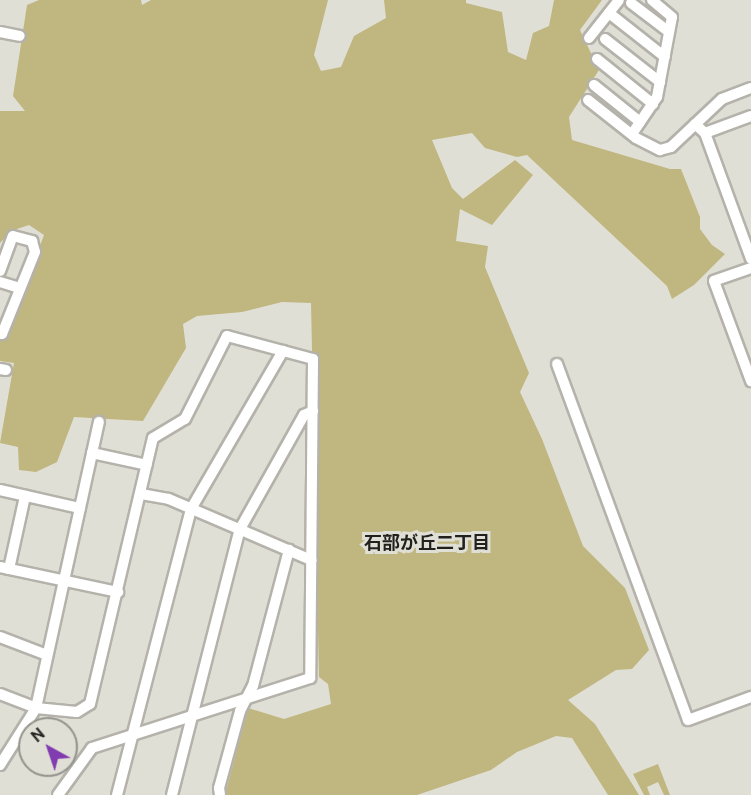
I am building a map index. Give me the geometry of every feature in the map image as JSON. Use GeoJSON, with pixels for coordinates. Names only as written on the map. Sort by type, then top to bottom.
{"type":"FeatureCollection","features":[{"type":"Feature","properties":{"kind":"street"},"geometry":{"type":"LineString","coordinates":[[589,38],[619,0]]}},
{"type":"Feature","properties":{"kind":"street"},"geometry":{"type":"LineString","coordinates":[[632,134],[657,97],[672,17],[651,0]]}},
{"type":"Feature","properties":{"kind":"street"},"geometry":{"type":"LineString","coordinates":[[631,3],[669,32]]}},
{"type":"Feature","properties":{"kind":"street"},"geometry":{"type":"LineString","coordinates":[[609,13],[665,57]]}},
{"type":"Feature","properties":{"kind":"street"},"geometry":{"type":"LineString","coordinates":[[0,32],[20,36]]}},
{"type":"Feature","properties":{"kind":"street"},"geometry":{"type":"LineString","coordinates":[[606,39],[660,82]]}},
{"type":"Feature","properties":{"kind":"street"},"geometry":{"type":"LineString","coordinates":[[597,59],[653,104]]}},
{"type":"Feature","properties":{"kind":"street"},"geometry":{"type":"LineString","coordinates":[[594,85],[640,122]]}},
{"type":"Feature","properties":{"kind":"street"},"geometry":{"type":"LineString","coordinates":[[588,100],[632,134],[660,150],[671,147],[722,99],[751,88]]}},
{"type":"Feature","properties":{"kind":"street"},"geometry":{"type":"LineString","coordinates":[[705,133],[751,116]]}},
{"type":"Feature","properties":{"kind":"street"},"geometry":{"type":"LineString","coordinates":[[695,124],[705,133],[751,259]]}},
{"type":"Feature","properties":{"kind":"street"},"geometry":{"type":"LineString","coordinates":[[0,271],[13,236],[32,241],[35,252],[2,334],[0,333]]}},
{"type":"Feature","properties":{"kind":"street"},"geometry":{"type":"LineString","coordinates":[[751,268],[714,281],[751,381]]}},
{"type":"Feature","properties":{"kind":"street"},"geometry":{"type":"LineString","coordinates":[[0,282],[20,288]]}},
{"type":"Feature","properties":{"kind":"street"},"geometry":{"type":"LineString","coordinates":[[0,694],[36,708],[77,712],[90,704],[153,438],[185,419],[227,336],[313,359],[310,678],[92,748],[58,795]]}},
{"type":"Feature","properties":{"kind":"street"},"geometry":{"type":"LineString","coordinates":[[117,795],[191,509],[283,351]]}},
{"type":"Feature","properties":{"kind":"street"},"geometry":{"type":"LineString","coordinates":[[557,364],[688,720],[751,697]]}},
{"type":"Feature","properties":{"kind":"street"},"geometry":{"type":"LineString","coordinates":[[172,795],[240,529],[304,415],[313,411]]}},
{"type":"Feature","properties":{"kind":"street"},"geometry":{"type":"LineString","coordinates":[[2,758],[36,708],[99,422]]}},
{"type":"Feature","properties":{"kind":"street"},"geometry":{"type":"LineString","coordinates":[[92,453],[147,465]]}},
{"type":"Feature","properties":{"kind":"street"},"geometry":{"type":"LineString","coordinates":[[0,490],[80,508]]}},
{"type":"Feature","properties":{"kind":"street"},"geometry":{"type":"LineString","coordinates":[[141,494],[169,499],[311,560]]}},
{"type":"Feature","properties":{"kind":"street"},"geometry":{"type":"LineString","coordinates":[[25,496],[5,568],[118,592]]}},
{"type":"Feature","properties":{"kind":"street"},"geometry":{"type":"LineString","coordinates":[[220,795],[219,788],[237,722],[253,686],[289,550]]}},
{"type":"Feature","properties":{"kind":"street"},"geometry":{"type":"LineString","coordinates":[[0,636],[47,655]]}},
{"type":"Feature","properties":{"kind":"shaded area"},"geometry":{"type":"Polygon","coordinates":[[[39,0],[141,0],[142,5],[151,0],[328,0],[314,55],[321,71],[341,67],[354,36],[386,18],[384,0],[466,0],[466,3],[502,12],[508,52],[526,60],[533,33],[549,26],[554,0],[602,0],[580,30],[599,70],[569,117],[572,140],[670,169],[681,169],[700,217],[700,229],[712,245],[725,254],[694,285],[672,299],[667,286],[527,155],[517,157],[485,148],[472,133],[432,140],[452,188],[463,199],[515,160],[533,175],[492,225],[460,209],[456,241],[488,246],[485,267],[529,373],[520,392],[542,439],[583,546],[625,588],[649,650],[632,669],[616,670],[568,700],[595,724],[639,795],[608,795],[572,738],[556,736],[517,752],[491,770],[417,795],[225,795],[248,708],[284,719],[331,704],[328,684],[319,677],[311,303],[282,302],[242,312],[197,316],[183,324],[186,348],[143,421],[74,417],[57,462],[36,472],[19,470],[18,447],[0,443],[14,363],[0,361],[0,331],[8,332],[44,235],[29,225],[11,231],[0,243],[0,111],[25,111],[13,96],[27,5],[39,0]]]}},
{"type":"Feature","properties":{"kind":"shaded area"},"geometry":{"type":"Polygon","coordinates":[[[658,764],[670,795],[664,795],[658,782],[647,787],[650,795],[644,795],[633,774],[658,764]]]}},
{"type":"Feature","properties":{"kind":"district","name":"石部が丘二丁目"},"geometry":{"type":"Point","coordinates":[427,542]}}]}
